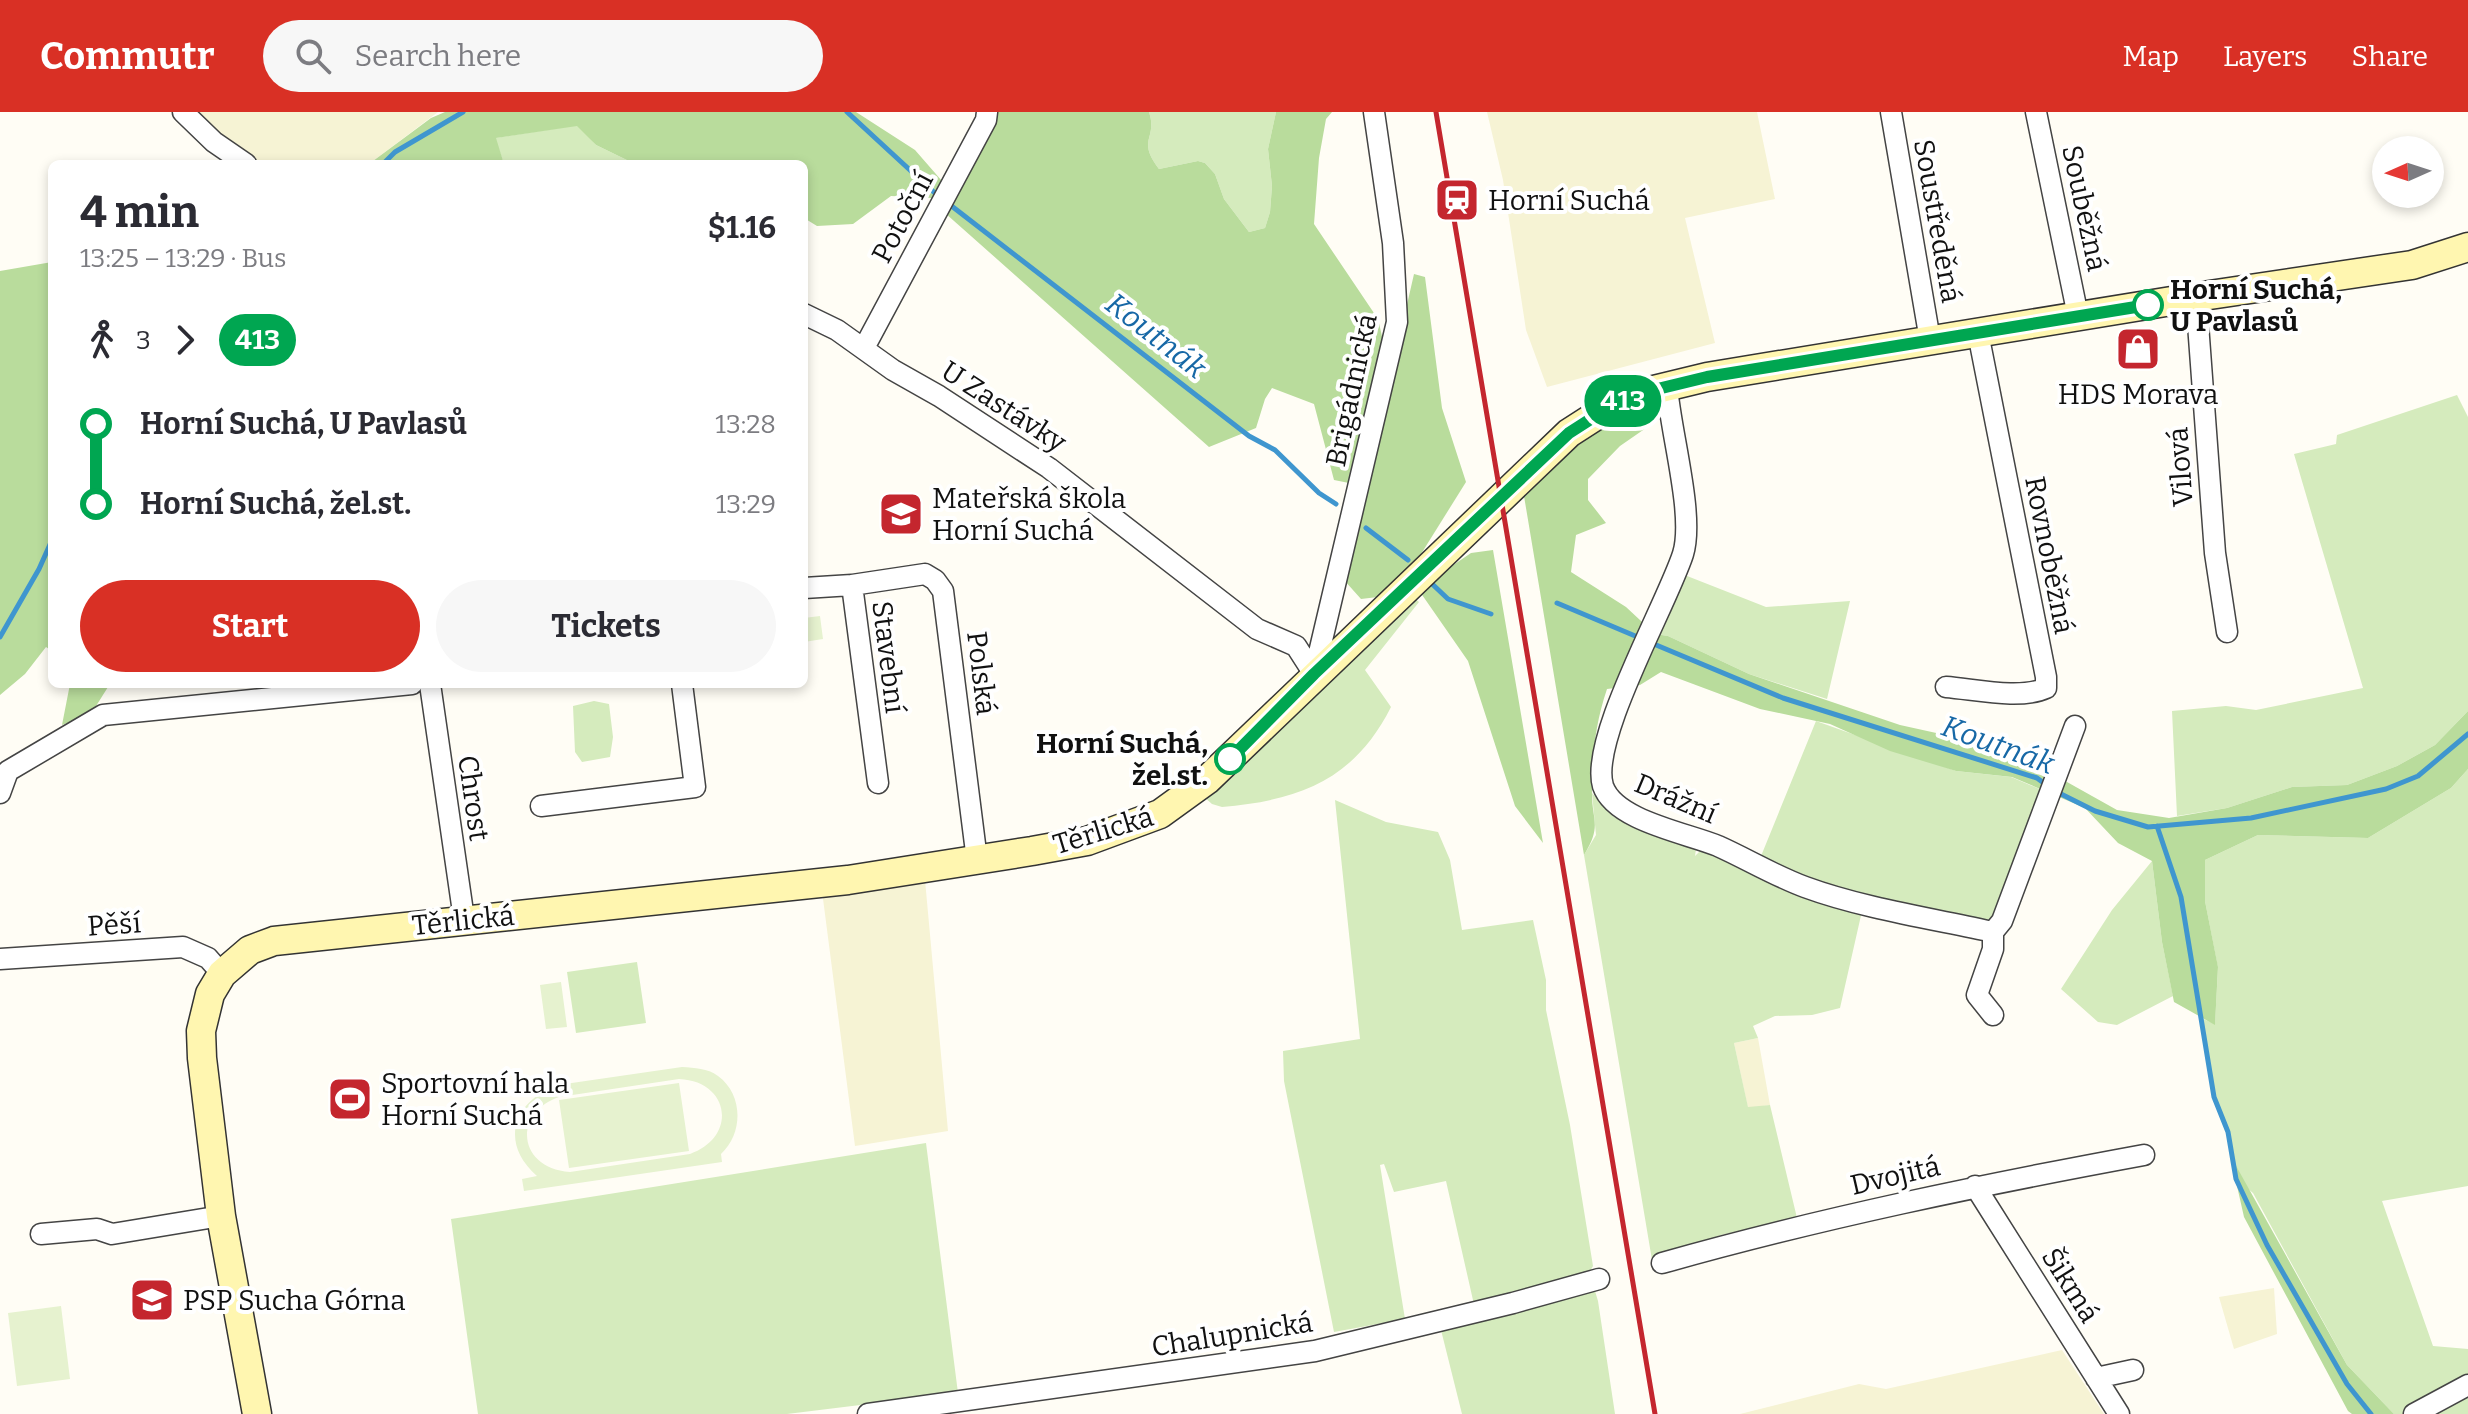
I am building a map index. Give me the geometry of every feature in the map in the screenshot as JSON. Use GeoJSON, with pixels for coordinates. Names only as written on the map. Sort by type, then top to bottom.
{"type":"FeatureCollection","features":[{"type":"Feature","properties":{"kind":"main road","name":"Těrlická"},"geometry":{"type":"LineString","coordinates":[[257,1414],[221,1216],[201,1031],[210,994],[222,974],[250,950],[274,941],[848,880],[1087,841],[1160,814],[1175,805],[1227,762],[1314,674],[1569,433],[1618,403],[1641,393],[1930,340],[2412,265],[2468,247]]}},
{"type":"Feature","properties":{"kind":"street"},"geometry":{"type":"LineString","coordinates":[[183,112],[214,142],[240,160]]}},
{"type":"Feature","properties":{"kind":"street","name":"Potoční"},"geometry":{"type":"LineString","coordinates":[[864,348],[986,120],[987,112]]}},
{"type":"Feature","properties":{"kind":"street","name":"Brigádnická"},"geometry":{"type":"LineString","coordinates":[[1314,674],[1397,322],[1393,243],[1374,112]]}},
{"type":"Feature","properties":{"kind":"street","name":"Soustředěná"},"geometry":{"type":"LineString","coordinates":[[1891,112],[1930,340]]}},
{"type":"Feature","properties":{"kind":"street","name":"Souběžná"},"geometry":{"type":"LineString","coordinates":[[2036,112],[2078,316]]}},
{"type":"Feature","properties":{"kind":"street","name":"Vilová"},"geometry":{"type":"LineString","coordinates":[[2196,297],[2215,553],[2227,632]]}},
{"type":"Feature","properties":{"kind":"street","name":"U Zastávky"},"geometry":{"type":"LineString","coordinates":[[808,316],[864,348],[893,370],[994,430],[1049,468],[1257,629],[1296,646],[1314,674]]}},
{"type":"Feature","properties":{"kind":"street","name":"Rovnoběžná"},"geometry":{"type":"LineString","coordinates":[[1946,687],[2006,693],[2038,692],[2046,688],[1978,333]]}},
{"type":"Feature","properties":{"kind":"street","name":"Drážní"},"geometry":{"type":"LineString","coordinates":[[1667,386],[1687,520],[1684,551],[1624,688],[1603,758],[1602,784],[1611,800],[1629,812],[1675,833],[1716,845],[1806,888],[1845,900],[1993,932]]}},
{"type":"Feature","properties":{"kind":"street","name":"Polská"},"geometry":{"type":"LineString","coordinates":[[852,585],[925,574],[935,580],[943,591],[977,860]]}},
{"type":"Feature","properties":{"kind":"street","name":"Stavební"},"geometry":{"type":"LineString","coordinates":[[808,588],[852,585],[878,783]]}},
{"type":"Feature","properties":{"kind":"street"},"geometry":{"type":"LineString","coordinates":[[0,793],[8,771],[103,715],[372,688]]}},
{"type":"Feature","properties":{"kind":"street","name":"Chrost"},"geometry":{"type":"LineString","coordinates":[[431,688],[464,919]]}},
{"type":"Feature","properties":{"kind":"street"},"geometry":{"type":"LineString","coordinates":[[541,806],[695,787],[683,688]]}},
{"type":"Feature","properties":{"kind":"street"},"geometry":{"type":"LineString","coordinates":[[1993,1015],[1977,995],[1993,949],[1993,932],[2002,921],[2075,726]]}},
{"type":"Feature","properties":{"kind":"street","name":"Pěší"},"geometry":{"type":"LineString","coordinates":[[0,959],[183,947],[208,958],[222,974]]}},
{"type":"Feature","properties":{"kind":"street","name":"Dvojitá"},"geometry":{"type":"LineString","coordinates":[[1662,1263],[1767,1233],[1975,1186],[2144,1155]]}},
{"type":"Feature","properties":{"kind":"street","name":"Šikmá"},"geometry":{"type":"LineString","coordinates":[[1975,1186],[2119,1414]]}},
{"type":"Feature","properties":{"kind":"street"},"geometry":{"type":"LineString","coordinates":[[41,1234],[97,1229],[112,1234],[221,1216]]}},
{"type":"Feature","properties":{"kind":"street","name":"Chalupnická"},"geometry":{"type":"LineString","coordinates":[[868,1414],[1315,1351],[1599,1279]]}},
{"type":"Feature","properties":{"kind":"street"},"geometry":{"type":"LineString","coordinates":[[2096,1378],[2133,1370]]}},
{"type":"Feature","properties":{"kind":"street"},"geometry":{"type":"LineString","coordinates":[[2414,1414],[2468,1385]]}},
{"type":"Feature","properties":{"kind":"shaded area"},"geometry":{"type":"Polygon","coordinates":[[[193,112],[438,112],[374,160],[256,160],[193,112]]]}},
{"type":"Feature","properties":{"kind":"shaded area"},"geometry":{"type":"Polygon","coordinates":[[[1487,112],[1757,112],[1775,199],[1685,218],[1715,343],[1547,387],[1526,330],[1503,180],[1487,112]]]}},
{"type":"Feature","properties":{"kind":"shaded area"},"geometry":{"type":"Polygon","coordinates":[[[925,880],[948,1131],[855,1146],[822,891],[925,880]]]}},
{"type":"Feature","properties":{"kind":"shaded area"},"geometry":{"type":"Polygon","coordinates":[[[1758,1038],[1770,1105],[1748,1108],[1734,1043],[1758,1038]]]}},
{"type":"Feature","properties":{"kind":"shaded area"},"geometry":{"type":"Polygon","coordinates":[[[2274,1288],[2277,1334],[2234,1349],[2219,1297],[2274,1288]]]}},
{"type":"Feature","properties":{"kind":"shaded area"},"geometry":{"type":"Polygon","coordinates":[[[2062,1350],[2104,1414],[1740,1414],[1859,1384],[1886,1389],[2062,1350]]]}},
{"type":"Feature","properties":{"kind":"green space"},"geometry":{"type":"Polygon","coordinates":[[[445,112],[856,112],[915,150],[942,181],[932,198],[891,196],[853,224],[817,226],[808,220],[808,160],[627,160],[596,145],[577,126],[496,138],[503,160],[374,160],[431,118],[445,112]]]}},
{"type":"Feature","properties":{"kind":"green space"},"geometry":{"type":"Polygon","coordinates":[[[994,112],[1149,112],[1149,151],[1159,169],[1198,161],[1205,163],[1215,174],[1224,199],[1249,232],[1265,228],[1270,212],[1272,186],[1268,149],[1276,112],[1332,112],[1326,119],[1319,158],[1314,224],[1378,319],[1384,345],[1349,483],[1334,480],[1314,404],[1272,388],[1265,399],[1256,428],[1209,447],[945,213],[992,132],[994,112]]]}},
{"type":"Feature","properties":{"kind":"green space"},"geometry":{"type":"Polygon","coordinates":[[[1149,112],[1276,112],[1268,149],[1272,186],[1265,228],[1249,232],[1224,199],[1215,174],[1205,163],[1198,161],[1159,169],[1149,151],[1149,112]]]}},
{"type":"Feature","properties":{"kind":"green space"},"geometry":{"type":"Polygon","coordinates":[[[578,125],[596,145],[627,160],[503,160],[495,138],[578,125]]]}},
{"type":"Feature","properties":{"kind":"green space"},"geometry":{"type":"Polygon","coordinates":[[[48,263],[48,648],[0,695],[0,271],[48,263]]]}},
{"type":"Feature","properties":{"kind":"green space"},"geometry":{"type":"Polygon","coordinates":[[[1414,274],[1425,277],[1442,408],[1466,482],[1406,578],[1386,596],[1361,599],[1344,580],[1414,274]]]}},
{"type":"Feature","properties":{"kind":"green space"},"geometry":{"type":"Polygon","coordinates":[[[2457,395],[2468,417],[2468,711],[2435,745],[2397,766],[2347,785],[2292,787],[2227,808],[2177,816],[2172,711],[2226,706],[2256,710],[2363,688],[2294,454],[2336,444],[2337,435],[2457,395]]]}},
{"type":"Feature","properties":{"kind":"green space"},"geometry":{"type":"Polygon","coordinates":[[[1642,401],[1660,402],[1659,419],[1620,446],[1588,479],[1588,500],[1606,523],[1576,535],[1571,572],[1626,607],[1655,634],[1668,636],[1749,674],[1900,725],[1968,740],[2040,775],[2067,782],[2117,810],[2169,818],[2227,808],[2292,787],[2347,785],[2397,766],[2435,745],[2468,711],[2468,769],[2451,788],[2368,838],[2258,835],[2205,860],[2205,901],[2218,967],[2215,1025],[2174,1002],[2162,942],[2152,861],[2118,843],[2085,808],[2012,777],[1956,771],[1890,751],[1830,724],[1760,709],[1661,672],[1640,685],[1607,689],[1594,750],[1592,789],[1595,829],[1584,855],[1523,490],[1570,443],[1642,401]]]}},
{"type":"Feature","properties":{"kind":"green space"},"geometry":{"type":"Polygon","coordinates":[[[1493,550],[1543,843],[1515,806],[1468,661],[1418,589],[1471,553],[1493,550]]]}},
{"type":"Feature","properties":{"kind":"green space"},"geometry":{"type":"Polygon","coordinates":[[[1682,574],[1766,607],[1850,601],[1827,699],[1749,674],[1668,636],[1655,634],[1682,574]]]}},
{"type":"Feature","properties":{"kind":"green space"},"geometry":{"type":"Polygon","coordinates":[[[1412,596],[1419,602],[1365,670],[1391,707],[1360,752],[1322,782],[1276,799],[1222,807],[1204,797],[1412,596]]]}},
{"type":"Feature","properties":{"kind":"green space"},"geometry":{"type":"Polygon","coordinates":[[[820,616],[823,639],[808,641],[808,618],[820,616]]]}},
{"type":"Feature","properties":{"kind":"green space"},"geometry":{"type":"Polygon","coordinates":[[[69,688],[107,688],[91,714],[62,725],[69,688]]]}},
{"type":"Feature","properties":{"kind":"green space"},"geometry":{"type":"Polygon","coordinates":[[[594,701],[609,704],[613,737],[610,757],[582,762],[575,752],[573,706],[594,701]]]}},
{"type":"Feature","properties":{"kind":"green space"},"geometry":{"type":"Polygon","coordinates":[[[1816,721],[1956,771],[2011,777],[2042,790],[2000,914],[1976,925],[1854,896],[1759,861],[1816,721]]]}},
{"type":"Feature","properties":{"kind":"green space"},"geometry":{"type":"Polygon","coordinates":[[[2468,769],[2468,1186],[2382,1201],[2433,1346],[2468,1349],[2468,1414],[2394,1414],[2347,1365],[2253,1193],[2236,1179],[2228,1132],[2214,1097],[2201,1018],[2215,1024],[2218,968],[2205,901],[2205,860],[2258,835],[2368,838],[2451,788],[2468,769]]]}},
{"type":"Feature","properties":{"kind":"green space"},"geometry":{"type":"Polygon","coordinates":[[[1592,793],[1614,817],[1696,849],[1695,856],[1700,851],[1709,851],[1862,911],[1840,1008],[1812,1015],[1775,1016],[1753,1026],[1758,1038],[1734,1043],[1748,1107],[1770,1105],[1797,1218],[1721,1235],[1652,1260],[1584,855],[1596,835],[1592,793]]]}},
{"type":"Feature","properties":{"kind":"green space"},"geometry":{"type":"Polygon","coordinates":[[[1335,800],[1386,822],[1438,832],[1450,860],[1462,930],[1533,920],[1546,980],[1546,1010],[1570,1125],[1593,1266],[1588,1275],[1475,1309],[1446,1181],[1394,1192],[1384,1164],[1380,1165],[1405,1319],[1334,1332],[1284,1081],[1283,1051],[1360,1039],[1335,800]]]}},
{"type":"Feature","properties":{"kind":"green space"},"geometry":{"type":"Polygon","coordinates":[[[2152,861],[2162,942],[2173,996],[2117,1025],[2098,1022],[2061,989],[2112,910],[2152,861]]]}},
{"type":"Feature","properties":{"kind":"green space"},"geometry":{"type":"Polygon","coordinates":[[[637,962],[646,1023],[576,1033],[567,972],[637,962]]]}},
{"type":"Feature","properties":{"kind":"green space"},"geometry":{"type":"Polygon","coordinates":[[[561,982],[567,1027],[546,1029],[540,985],[561,982]]]}},
{"type":"Feature","properties":{"kind":"green space"},"geometry":{"type":"Polygon","coordinates":[[[682,1067],[710,1071],[733,1093],[737,1126],[721,1154],[722,1162],[524,1191],[522,1179],[537,1176],[518,1150],[516,1124],[530,1101],[558,1085],[682,1067]],[[679,1079],[559,1097],[533,1115],[527,1140],[531,1151],[553,1169],[570,1172],[690,1154],[716,1135],[722,1111],[718,1099],[709,1089],[696,1082],[679,1079]]]}},
{"type":"Feature","properties":{"kind":"green space"},"geometry":{"type":"Polygon","coordinates":[[[679,1083],[689,1151],[569,1168],[559,1100],[679,1083]]]}},
{"type":"Feature","properties":{"kind":"green space"},"geometry":{"type":"Polygon","coordinates":[[[926,1143],[958,1393],[787,1414],[478,1414],[451,1219],[926,1143]]]}},
{"type":"Feature","properties":{"kind":"green space"},"geometry":{"type":"Polygon","coordinates":[[[2230,1155],[2347,1365],[2394,1414],[2352,1414],[2348,1411],[2244,1217],[2230,1155]]]}},
{"type":"Feature","properties":{"kind":"green space"},"geometry":{"type":"Polygon","coordinates":[[[1586,1287],[1595,1291],[1598,1301],[1615,1414],[1462,1414],[1440,1326],[1586,1287]]]}},
{"type":"Feature","properties":{"kind":"green space"},"geometry":{"type":"Polygon","coordinates":[[[61,1306],[70,1379],[17,1386],[8,1313],[61,1306]]]}},
{"type":"Feature","properties":{"kind":"waterway"},"geometry":{"type":"LineString","coordinates":[[387,160],[395,152],[463,112]]}},
{"type":"Feature","properties":{"kind":"waterway","name":"Koutnák"},"geometry":{"type":"LineString","coordinates":[[847,112],[937,195]]}},
{"type":"Feature","properties":{"kind":"waterway","name":"Koutnák"},"geometry":{"type":"LineString","coordinates":[[949,204],[1249,436],[1275,450],[1319,493],[1336,504]]}},
{"type":"Feature","properties":{"kind":"waterway","name":"Koutnák"},"geometry":{"type":"LineString","coordinates":[[1366,528],[1408,560]]}},
{"type":"Feature","properties":{"kind":"waterway"},"geometry":{"type":"LineString","coordinates":[[0,637],[48,549]]}},
{"type":"Feature","properties":{"kind":"waterway","name":"Koutnák"},"geometry":{"type":"LineString","coordinates":[[1429,581],[1448,599],[1491,614]]}},
{"type":"Feature","properties":{"kind":"waterway","name":"Koutnák"},"geometry":{"type":"LineString","coordinates":[[1557,603],[1640,638]]}},
{"type":"Feature","properties":{"kind":"waterway","name":"Koutnák"},"geometry":{"type":"LineString","coordinates":[[1649,642],[1783,698],[2037,778],[2049,787]]}},
{"type":"Feature","properties":{"kind":"waterway","name":"Koutnák"},"geometry":{"type":"LineString","coordinates":[[2057,792],[2095,811],[2148,827],[2251,818],[2386,789],[2418,776],[2468,734]]}},
{"type":"Feature","properties":{"kind":"waterway"},"geometry":{"type":"LineString","coordinates":[[2157,826],[2181,897],[2214,1097],[2228,1132],[2236,1179],[2267,1245],[2347,1384],[2371,1414]]}},
{"type":"Feature","properties":{"kind":"railway"},"geometry":{"type":"LineString","coordinates":[[1436,112],[1655,1414]]}},
{"type":"Feature","properties":{"kind":"bus line","name":"413"},"geometry":{"type":"LineString","coordinates":[[1230,759],[1314,674],[1569,433],[1618,403],[1641,393],[1707,377],[2148,305]]}},
{"type":"Feature","properties":{"kind":"place","name":"Horní Suchá"},"geometry":{"type":"Point","coordinates":[1457,200]}},
{"type":"Feature","properties":{"kind":"place","name":"Horní Suchá, U Pavlasů"},"geometry":{"type":"Point","coordinates":[2148,305]}},
{"type":"Feature","properties":{"kind":"place","name":"HDS Morava"},"geometry":{"type":"Point","coordinates":[2138,349]}},
{"type":"Feature","properties":{"kind":"place","name":"Mateřská škola Horní Suchá"},"geometry":{"type":"Point","coordinates":[901,514]}},
{"type":"Feature","properties":{"kind":"place","name":"Horní Suchá, žel.st."},"geometry":{"type":"Point","coordinates":[1230,759]}},
{"type":"Feature","properties":{"kind":"place","name":"Sportovní hala Horní Suchá"},"geometry":{"type":"Point","coordinates":[350,1099]}},
{"type":"Feature","properties":{"kind":"place","name":"PSP Sucha Górna"},"geometry":{"type":"Point","coordinates":[152,1300]}}]}
